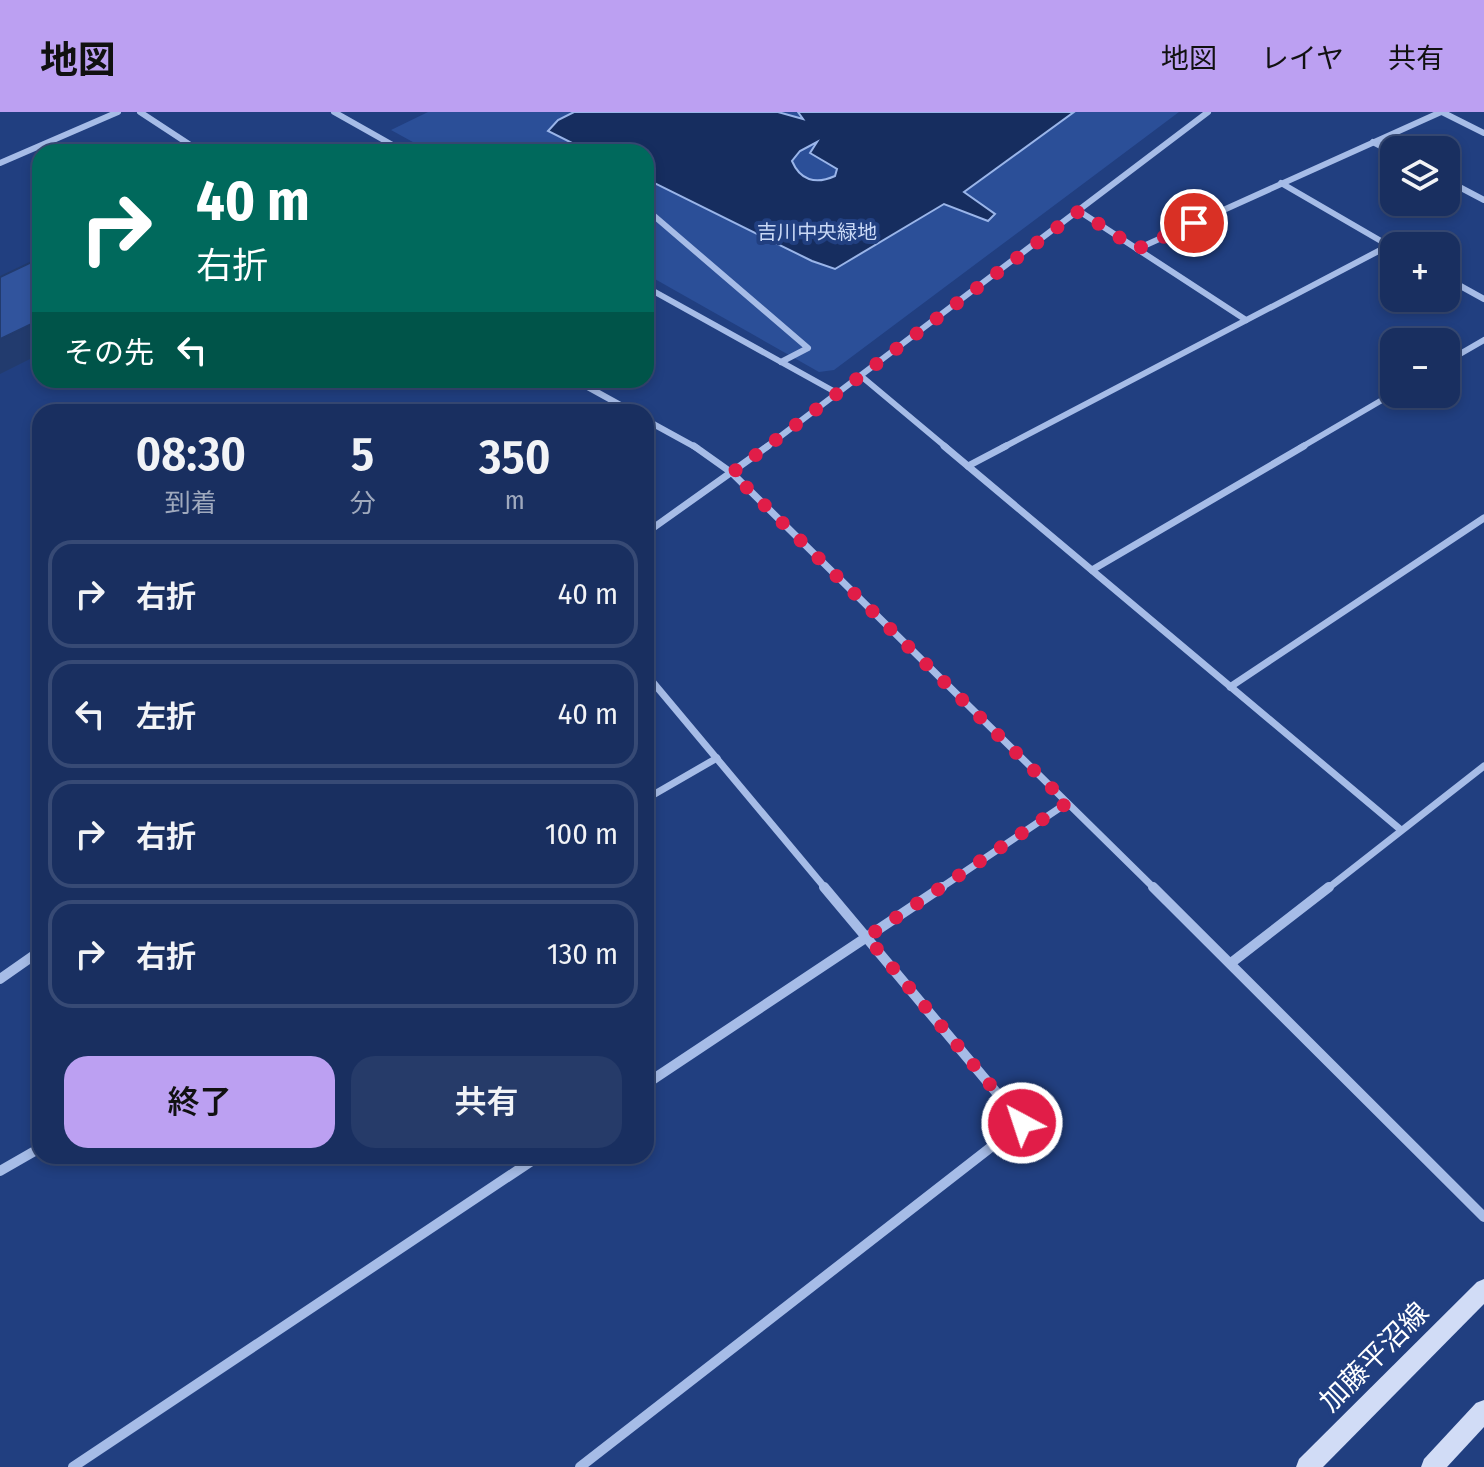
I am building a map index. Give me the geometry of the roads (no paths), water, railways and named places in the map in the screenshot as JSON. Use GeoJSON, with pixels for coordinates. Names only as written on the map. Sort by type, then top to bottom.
{"type":"FeatureCollection","features":[{"type":"Feature","properties":{"kind":"main road","name":"加藤平沼線"},"geometry":{"type":"LineString","coordinates":[[1307,1467],[1484,1289]]}},
{"type":"Feature","properties":{"kind":"main road"},"geometry":{"type":"LineString","coordinates":[[1432,1467],[1484,1411]]}},
{"type":"Feature","properties":{"kind":"street"},"geometry":{"type":"LineString","coordinates":[[44,144],[118,112]]}},
{"type":"Feature","properties":{"kind":"street"},"geometry":{"type":"LineString","coordinates":[[140,112],[189,144]]}},
{"type":"Feature","properties":{"kind":"street"},"geometry":{"type":"LineString","coordinates":[[334,112],[391,144]]}},
{"type":"Feature","properties":{"kind":"street"},"geometry":{"type":"LineString","coordinates":[[654,527],[732,473],[1208,112]]}},
{"type":"Feature","properties":{"kind":"street"},"geometry":{"type":"LineString","coordinates":[[1137,249],[1441,112],[1484,133]]}},
{"type":"Feature","properties":{"kind":"street"},"geometry":{"type":"LineString","coordinates":[[1373,142],[1380,146]]}},
{"type":"Feature","properties":{"kind":"street"},"geometry":{"type":"LineString","coordinates":[[0,163],[32,149]]}},
{"type":"Feature","properties":{"kind":"street"},"geometry":{"type":"LineString","coordinates":[[1281,183],[1380,240]]}},
{"type":"Feature","properties":{"kind":"street"},"geometry":{"type":"LineString","coordinates":[[1460,187],[1484,200]]}},
{"type":"Feature","properties":{"kind":"street"},"geometry":{"type":"LineString","coordinates":[[1079,211],[1246,320]]}},
{"type":"Feature","properties":{"kind":"street"},"geometry":{"type":"LineString","coordinates":[[654,216],[808,348],[781,362]]}},
{"type":"Feature","properties":{"kind":"street"},"geometry":{"type":"LineString","coordinates":[[968,466],[1380,253]]}},
{"type":"Feature","properties":{"kind":"street"},"geometry":{"type":"LineString","coordinates":[[1460,286],[1484,299]]}},
{"type":"Feature","properties":{"kind":"street"},"geometry":{"type":"LineString","coordinates":[[654,291],[837,393]]}},
{"type":"Feature","properties":{"kind":"street"},"geometry":{"type":"LineString","coordinates":[[1460,354],[1484,340]]}},
{"type":"Feature","properties":{"kind":"street"},"geometry":{"type":"LineString","coordinates":[[861,376],[1401,830]]}},
{"type":"Feature","properties":{"kind":"street"},"geometry":{"type":"LineString","coordinates":[[590,388],[618,404]]}},
{"type":"Feature","properties":{"kind":"street"},"geometry":{"type":"LineString","coordinates":[[1092,570],[1380,401]]}},
{"type":"Feature","properties":{"kind":"street"},"geometry":{"type":"LineString","coordinates":[[654,424],[719,461],[732,473],[1231,963],[1484,1217]]}},
{"type":"Feature","properties":{"kind":"street"},"geometry":{"type":"LineString","coordinates":[[1230,687],[1484,518]]}},
{"type":"Feature","properties":{"kind":"street"},"geometry":{"type":"LineString","coordinates":[[580,1467],[1022,1123],[654,683]]}},
{"type":"Feature","properties":{"kind":"street"},"geometry":{"type":"LineString","coordinates":[[654,794],[717,758]]}},
{"type":"Feature","properties":{"kind":"street"},"geometry":{"type":"LineString","coordinates":[[1231,963],[1484,766]]}},
{"type":"Feature","properties":{"kind":"street"},"geometry":{"type":"LineString","coordinates":[[654,1079],[1067,803]]}},
{"type":"Feature","properties":{"kind":"street"},"geometry":{"type":"LineString","coordinates":[[0,979],[32,957]]}},
{"type":"Feature","properties":{"kind":"street"},"geometry":{"type":"LineString","coordinates":[[0,1171],[32,1153]]}},
{"type":"Feature","properties":{"kind":"street"},"geometry":{"type":"LineString","coordinates":[[73,1467],[527,1164]]}},
{"type":"Feature","properties":{"kind":"park label","name":"吉川中央緑地"},"geometry":{"type":"Point","coordinates":[817,232]}}]}
